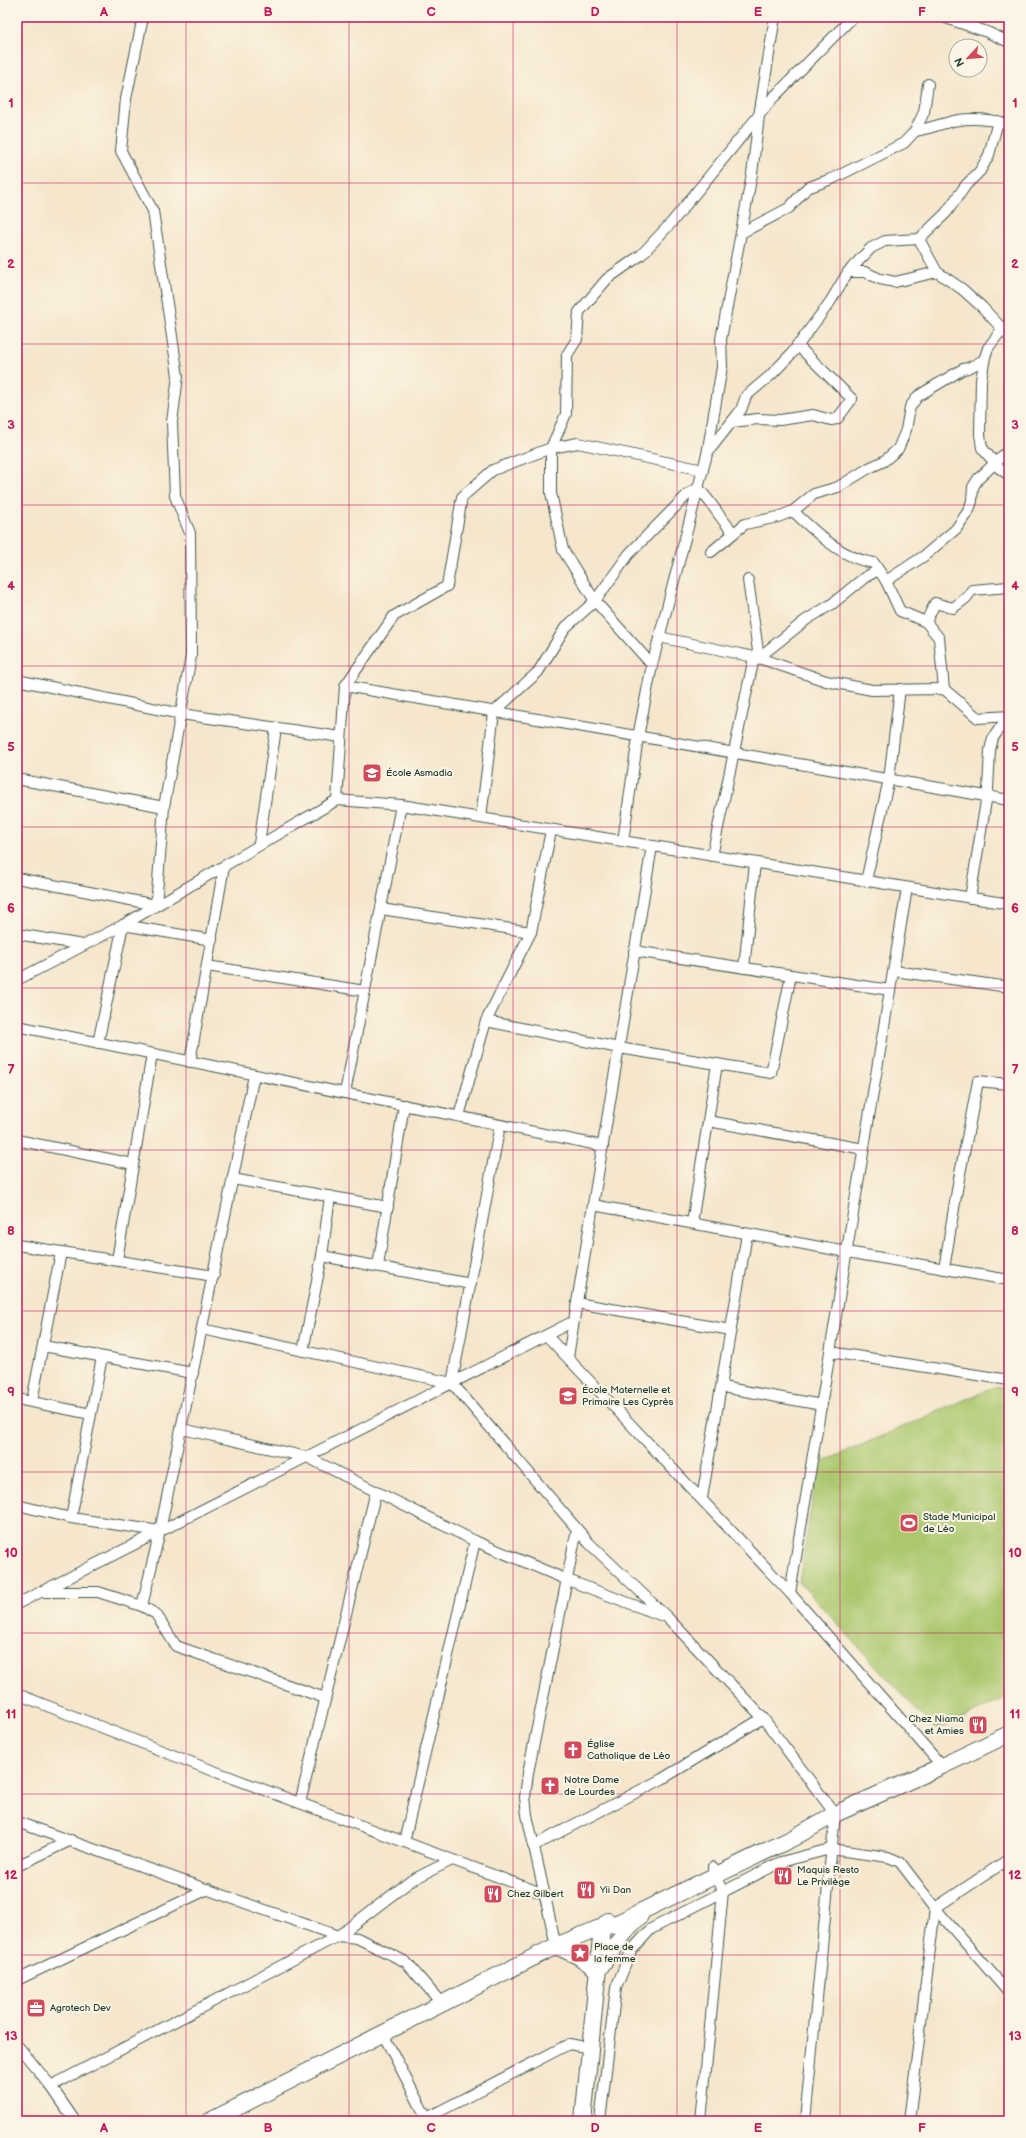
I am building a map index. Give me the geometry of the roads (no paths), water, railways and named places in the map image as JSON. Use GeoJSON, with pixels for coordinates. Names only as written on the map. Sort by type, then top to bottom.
{"type":"FeatureCollection","features":[{"type":"Feature","properties":{"kind":"main road"},"geometry":{"type":"LineString","coordinates":[[210,2121],[556,1946],[602,1927],[613,1925],[654,1905],[715,1871],[762,1842],[818,1819],[832,1816],[1009,1734]]}},
{"type":"Feature","properties":{"kind":"main road"},"geometry":{"type":"LineString","coordinates":[[583,2121],[602,1927],[610,1919],[715,1871]]}},
{"type":"Feature","properties":{"kind":"main road"},"geometry":{"type":"LineString","coordinates":[[598,1970],[628,1928],[654,1905]]}},
{"type":"Feature","properties":{"kind":"main road"},"geometry":{"type":"LineString","coordinates":[[556,1946],[578,1956],[598,1970]]}},
{"type":"Feature","properties":{"kind":"street"},"geometry":{"type":"LineString","coordinates":[[143,17],[126,99],[121,151],[153,211],[178,376],[172,422],[175,496],[190,533],[191,656],[164,807],[156,905]]}},
{"type":"Feature","properties":{"kind":"street"},"geometry":{"type":"LineString","coordinates":[[623,841],[638,737],[652,665],[707,454],[722,367],[721,339],[752,174],[759,116],[775,17]]}},
{"type":"Feature","properties":{"kind":"street"},"geometry":{"type":"LineString","coordinates":[[652,665],[594,601],[563,550],[551,493],[551,448],[566,414],[567,354],[577,339],[579,312],[608,279],[641,255],[672,222],[788,82],[816,57],[853,17]]}},
{"type":"Feature","properties":{"kind":"street"},"geometry":{"type":"LineString","coordinates":[[943,17],[975,27],[1009,42]]}},
{"type":"Feature","properties":{"kind":"street"},"geometry":{"type":"LineString","coordinates":[[741,233],[789,208],[807,188],[834,178],[904,143],[915,131],[924,112],[928,84]]}},
{"type":"Feature","properties":{"kind":"street"},"geometry":{"type":"LineString","coordinates":[[915,131],[931,129],[963,119],[998,121],[1009,124]]}},
{"type":"Feature","properties":{"kind":"street"},"geometry":{"type":"LineString","coordinates":[[707,454],[741,410],[746,396],[771,375],[797,346],[830,302],[848,272],[871,248],[885,241],[919,239],[946,214],[966,185],[980,171],[989,155],[998,121]]}},
{"type":"Feature","properties":{"kind":"street"},"geometry":{"type":"LineString","coordinates":[[919,239],[936,272],[962,289],[1007,329],[988,348],[984,360],[981,380],[980,434],[982,448],[994,462],[1009,475]]}},
{"type":"Feature","properties":{"kind":"street"},"geometry":{"type":"LineString","coordinates":[[848,272],[865,272],[880,279],[896,282],[936,272]]}},
{"type":"Feature","properties":{"kind":"street"},"geometry":{"type":"LineString","coordinates":[[732,422],[758,419],[780,420],[813,415],[831,420],[838,419],[852,399],[797,346]]}},
{"type":"Feature","properties":{"kind":"street"},"geometry":{"type":"LineString","coordinates":[[711,552],[745,524],[778,517],[793,510],[814,494],[838,487],[869,468],[884,462],[898,449],[906,430],[910,408],[918,396],[959,371],[984,360]]}},
{"type":"Feature","properties":{"kind":"street"},"geometry":{"type":"LineString","coordinates":[[337,800],[345,686],[394,616],[447,586],[462,497],[493,470],[551,448],[578,442],[702,470]]}},
{"type":"Feature","properties":{"kind":"street"},"geometry":{"type":"LineString","coordinates":[[886,581],[924,556],[956,529],[969,510],[972,501],[972,487],[994,462],[1009,450]]}},
{"type":"Feature","properties":{"kind":"street"},"geometry":{"type":"LineString","coordinates":[[698,488],[710,500],[724,523],[734,533]]}},
{"type":"Feature","properties":{"kind":"street"},"geometry":{"type":"LineString","coordinates":[[481,818],[494,712],[538,672],[565,628],[594,601],[629,554],[687,495],[698,488]]}},
{"type":"Feature","properties":{"kind":"street"},"geometry":{"type":"LineString","coordinates":[[793,510],[813,530],[836,547],[860,561],[874,563],[886,581],[900,611],[926,622],[939,638],[944,689]]}},
{"type":"Feature","properties":{"kind":"street"},"geometry":{"type":"LineString","coordinates":[[712,856],[733,753],[754,662],[806,620],[832,604],[864,578],[878,570]]}},
{"type":"Feature","properties":{"kind":"street"},"geometry":{"type":"LineString","coordinates":[[748,580],[759,658]]}},
{"type":"Feature","properties":{"kind":"street"},"geometry":{"type":"LineString","coordinates":[[926,622],[935,603],[953,608],[966,598],[972,590],[1009,587]]}},
{"type":"Feature","properties":{"kind":"street"},"geometry":{"type":"LineString","coordinates":[[659,637],[759,658],[826,681],[872,690],[944,689],[978,718],[1009,716]]}},
{"type":"Feature","properties":{"kind":"street"},"geometry":{"type":"LineString","coordinates":[[17,680],[181,714],[341,737]]}},
{"type":"Feature","properties":{"kind":"street"},"geometry":{"type":"LineString","coordinates":[[345,686],[1009,800]]}},
{"type":"Feature","properties":{"kind":"street"},"geometry":{"type":"LineString","coordinates":[[866,881],[889,779],[900,689]]}},
{"type":"Feature","properties":{"kind":"street"},"geometry":{"type":"LineString","coordinates":[[970,898],[986,796],[993,738],[1009,716]]}},
{"type":"Feature","properties":{"kind":"street"},"geometry":{"type":"LineString","coordinates":[[259,844],[276,728]]}},
{"type":"Feature","properties":{"kind":"street"},"geometry":{"type":"LineString","coordinates":[[17,779],[164,807]]}},
{"type":"Feature","properties":{"kind":"street"},"geometry":{"type":"LineString","coordinates":[[17,980],[123,925],[259,844],[337,800],[401,805],[1009,904]]}},
{"type":"Feature","properties":{"kind":"street"},"geometry":{"type":"LineString","coordinates":[[345,1093],[401,805]]}},
{"type":"Feature","properties":{"kind":"street"},"geometry":{"type":"LineString","coordinates":[[459,1116],[486,1021],[531,932],[551,830]]}},
{"type":"Feature","properties":{"kind":"street"},"geometry":{"type":"LineString","coordinates":[[568,1357],[652,846]]}},
{"type":"Feature","properties":{"kind":"street"},"geometry":{"type":"LineString","coordinates":[[744,968],[755,863]]}},
{"type":"Feature","properties":{"kind":"street"},"geometry":{"type":"LineString","coordinates":[[190,1062],[224,866]]}},
{"type":"Feature","properties":{"kind":"street"},"geometry":{"type":"LineString","coordinates":[[17,878],[156,905]]}},
{"type":"Feature","properties":{"kind":"street"},"geometry":{"type":"LineString","coordinates":[[790,1593],[907,888]]}},
{"type":"Feature","properties":{"kind":"street"},"geometry":{"type":"LineString","coordinates":[[381,909],[531,932]]}},
{"type":"Feature","properties":{"kind":"street"},"geometry":{"type":"LineString","coordinates":[[123,925],[212,940]]}},
{"type":"Feature","properties":{"kind":"street"},"geometry":{"type":"LineString","coordinates":[[98,1043],[123,925]]}},
{"type":"Feature","properties":{"kind":"street"},"geometry":{"type":"LineString","coordinates":[[17,934],[83,945]]}},
{"type":"Feature","properties":{"kind":"street"},"geometry":{"type":"LineString","coordinates":[[634,951],[890,990]]}},
{"type":"Feature","properties":{"kind":"street"},"geometry":{"type":"LineString","coordinates":[[207,966],[365,991]]}},
{"type":"Feature","properties":{"kind":"street"},"geometry":{"type":"LineString","coordinates":[[894,970],[1009,987]]}},
{"type":"Feature","properties":{"kind":"street"},"geometry":{"type":"LineString","coordinates":[[486,1021],[619,1048],[772,1073],[790,975]]}},
{"type":"Feature","properties":{"kind":"street"},"geometry":{"type":"LineString","coordinates":[[17,1026],[603,1146]]}},
{"type":"Feature","properties":{"kind":"street"},"geometry":{"type":"LineString","coordinates":[[117,1260],[152,1054]]}},
{"type":"Feature","properties":{"kind":"street"},"geometry":{"type":"LineString","coordinates":[[692,1223],[717,1064]]}},
{"type":"Feature","properties":{"kind":"street"},"geometry":{"type":"LineString","coordinates":[[142,1606],[182,1429],[254,1075]]}},
{"type":"Feature","properties":{"kind":"street"},"geometry":{"type":"LineString","coordinates":[[944,1269],[958,1184],[978,1081],[1009,1084]]}},
{"type":"Feature","properties":{"kind":"street"},"geometry":{"type":"LineString","coordinates":[[378,1266],[404,1105]]}},
{"type":"Feature","properties":{"kind":"street"},"geometry":{"type":"LineString","coordinates":[[708,1121],[864,1149]]}},
{"type":"Feature","properties":{"kind":"street"},"geometry":{"type":"LineString","coordinates":[[452,1383],[500,1125]]}},
{"type":"Feature","properties":{"kind":"street"},"geometry":{"type":"LineString","coordinates":[[17,1140],[133,1164]]}},
{"type":"Feature","properties":{"kind":"street"},"geometry":{"type":"LineString","coordinates":[[233,1179],[388,1207]]}},
{"type":"Feature","properties":{"kind":"street"},"geometry":{"type":"LineString","coordinates":[[303,1352],[322,1256],[330,1196]]}},
{"type":"Feature","properties":{"kind":"street"},"geometry":{"type":"LineString","coordinates":[[593,1205],[1009,1280]]}},
{"type":"Feature","properties":{"kind":"street"},"geometry":{"type":"LineString","coordinates":[[702,1498],[748,1234]]}},
{"type":"Feature","properties":{"kind":"street"},"geometry":{"type":"LineString","coordinates":[[17,1244],[214,1276]]}},
{"type":"Feature","properties":{"kind":"street"},"geometry":{"type":"LineString","coordinates":[[32,1401],[61,1252]]}},
{"type":"Feature","properties":{"kind":"street"},"geometry":{"type":"LineString","coordinates":[[322,1256],[471,1284]]}},
{"type":"Feature","properties":{"kind":"street"},"geometry":{"type":"LineString","coordinates":[[577,1303],[731,1330]]}},
{"type":"Feature","properties":{"kind":"street"},"geometry":{"type":"LineString","coordinates":[[17,1604],[574,1321]]}},
{"type":"Feature","properties":{"kind":"street"},"geometry":{"type":"LineString","coordinates":[[202,1329],[452,1383],[576,1530],[668,1618],[763,1718],[832,1816],[805,2121]]}},
{"type":"Feature","properties":{"kind":"street"},"geometry":{"type":"LineString","coordinates":[[547,1336],[702,1498],[790,1593],[942,1766]]}},
{"type":"Feature","properties":{"kind":"street"},"geometry":{"type":"LineString","coordinates":[[43,1346],[193,1373]]}},
{"type":"Feature","properties":{"kind":"street"},"geometry":{"type":"LineString","coordinates":[[830,1352],[1009,1380]]}},
{"type":"Feature","properties":{"kind":"street"},"geometry":{"type":"LineString","coordinates":[[71,1518],[102,1356]]}},
{"type":"Feature","properties":{"kind":"street"},"geometry":{"type":"LineString","coordinates":[[722,1387],[822,1405]]}},
{"type":"Feature","properties":{"kind":"street"},"geometry":{"type":"LineString","coordinates":[[17,1399],[91,1414]]}},
{"type":"Feature","properties":{"kind":"street"},"geometry":{"type":"LineString","coordinates":[[182,1429],[307,1457],[475,1541],[565,1580],[668,1618]]}},
{"type":"Feature","properties":{"kind":"street"},"geometry":{"type":"LineString","coordinates":[[300,1803],[376,1491]]}},
{"type":"Feature","properties":{"kind":"street"},"geometry":{"type":"LineString","coordinates":[[17,1505],[71,1518],[160,1531]]}},
{"type":"Feature","properties":{"kind":"street"},"geometry":{"type":"LineString","coordinates":[[556,1946],[533,1846],[527,1815],[526,1797],[528,1779],[565,1580],[576,1530]]}},
{"type":"Feature","properties":{"kind":"street"},"geometry":{"type":"LineString","coordinates":[[404,1842],[475,1541]]}},
{"type":"Feature","properties":{"kind":"street"},"geometry":{"type":"LineString","coordinates":[[42,1592],[98,1592],[142,1606],[156,1614],[176,1646],[325,1698]]}},
{"type":"Feature","properties":{"kind":"street"},"geometry":{"type":"LineString","coordinates":[[17,1694],[300,1803],[544,1894]]}},
{"type":"Feature","properties":{"kind":"street"},"geometry":{"type":"LineString","coordinates":[[533,1846],[662,1779],[763,1718]]}},
{"type":"Feature","properties":{"kind":"street"},"geometry":{"type":"LineString","coordinates":[[17,1822],[338,1936],[357,1938],[406,1962],[442,2004]]}},
{"type":"Feature","properties":{"kind":"street"},"geometry":{"type":"LineString","coordinates":[[17,1866],[70,1840]]}},
{"type":"Feature","properties":{"kind":"street"},"geometry":{"type":"LineString","coordinates":[[600,2121],[616,1988],[631,1951],[651,1929],[781,1862],[830,1849],[888,1857],[900,1862],[935,1908],[1009,1993]]}},
{"type":"Feature","properties":{"kind":"street"},"geometry":{"type":"LineString","coordinates":[[51,2086],[338,1936],[412,1880],[452,1860]]}},
{"type":"Feature","properties":{"kind":"street"},"geometry":{"type":"LineString","coordinates":[[935,1908],[1008,1862]]}},
{"type":"Feature","properties":{"kind":"street"},"geometry":{"type":"LineString","coordinates":[[701,2121],[723,1891],[715,1871]]}},
{"type":"Feature","properties":{"kind":"street"},"geometry":{"type":"LineString","coordinates":[[17,1980],[208,1889]]}},
{"type":"Feature","properties":{"kind":"street"},"geometry":{"type":"LineString","coordinates":[[910,2121],[935,1908]]}},
{"type":"Feature","properties":{"kind":"street"},"geometry":{"type":"LineString","coordinates":[[383,2034],[426,2120],[569,2044],[590,2048]]}},
{"type":"Feature","properties":{"kind":"street"},"geometry":{"type":"LineString","coordinates":[[17,2045],[51,2086],[75,2121]]}},
{"type":"Feature","properties":{"kind":"place","name":"École Asmadia"},"geometry":{"type":"Point","coordinates":[372,773]}},
{"type":"Feature","properties":{"kind":"place","name":"École Maternelle et Primaire Les Cyprès"},"geometry":{"type":"Point","coordinates":[568,1396]}},
{"type":"Feature","properties":{"kind":"place","name":"Stade Municipal de Léo"},"geometry":{"type":"Point","coordinates":[909,1523]}},
{"type":"Feature","properties":{"kind":"place","name":"Chez Niama et Amies"},"geometry":{"type":"Point","coordinates":[978,1725]}},
{"type":"Feature","properties":{"kind":"place","name":"Église Catholique de Léo"},"geometry":{"type":"Point","coordinates":[573,1750]}},
{"type":"Feature","properties":{"kind":"place","name":"Notre Dame de Lourdes"},"geometry":{"type":"Point","coordinates":[550,1786]}},
{"type":"Feature","properties":{"kind":"place","name":"Maquis Resto Le Privilège"},"geometry":{"type":"Point","coordinates":[783,1876]}},
{"type":"Feature","properties":{"kind":"place","name":"Yii Dan"},"geometry":{"type":"Point","coordinates":[586,1890]}},
{"type":"Feature","properties":{"kind":"place","name":"Chez Gilbert"},"geometry":{"type":"Point","coordinates":[493,1894]}},
{"type":"Feature","properties":{"kind":"place","name":"Place de la femme"},"geometry":{"type":"Point","coordinates":[580,1953]}},
{"type":"Feature","properties":{"kind":"place","name":"Agrotech Dev"},"geometry":{"type":"Point","coordinates":[36,2008]}}]}
